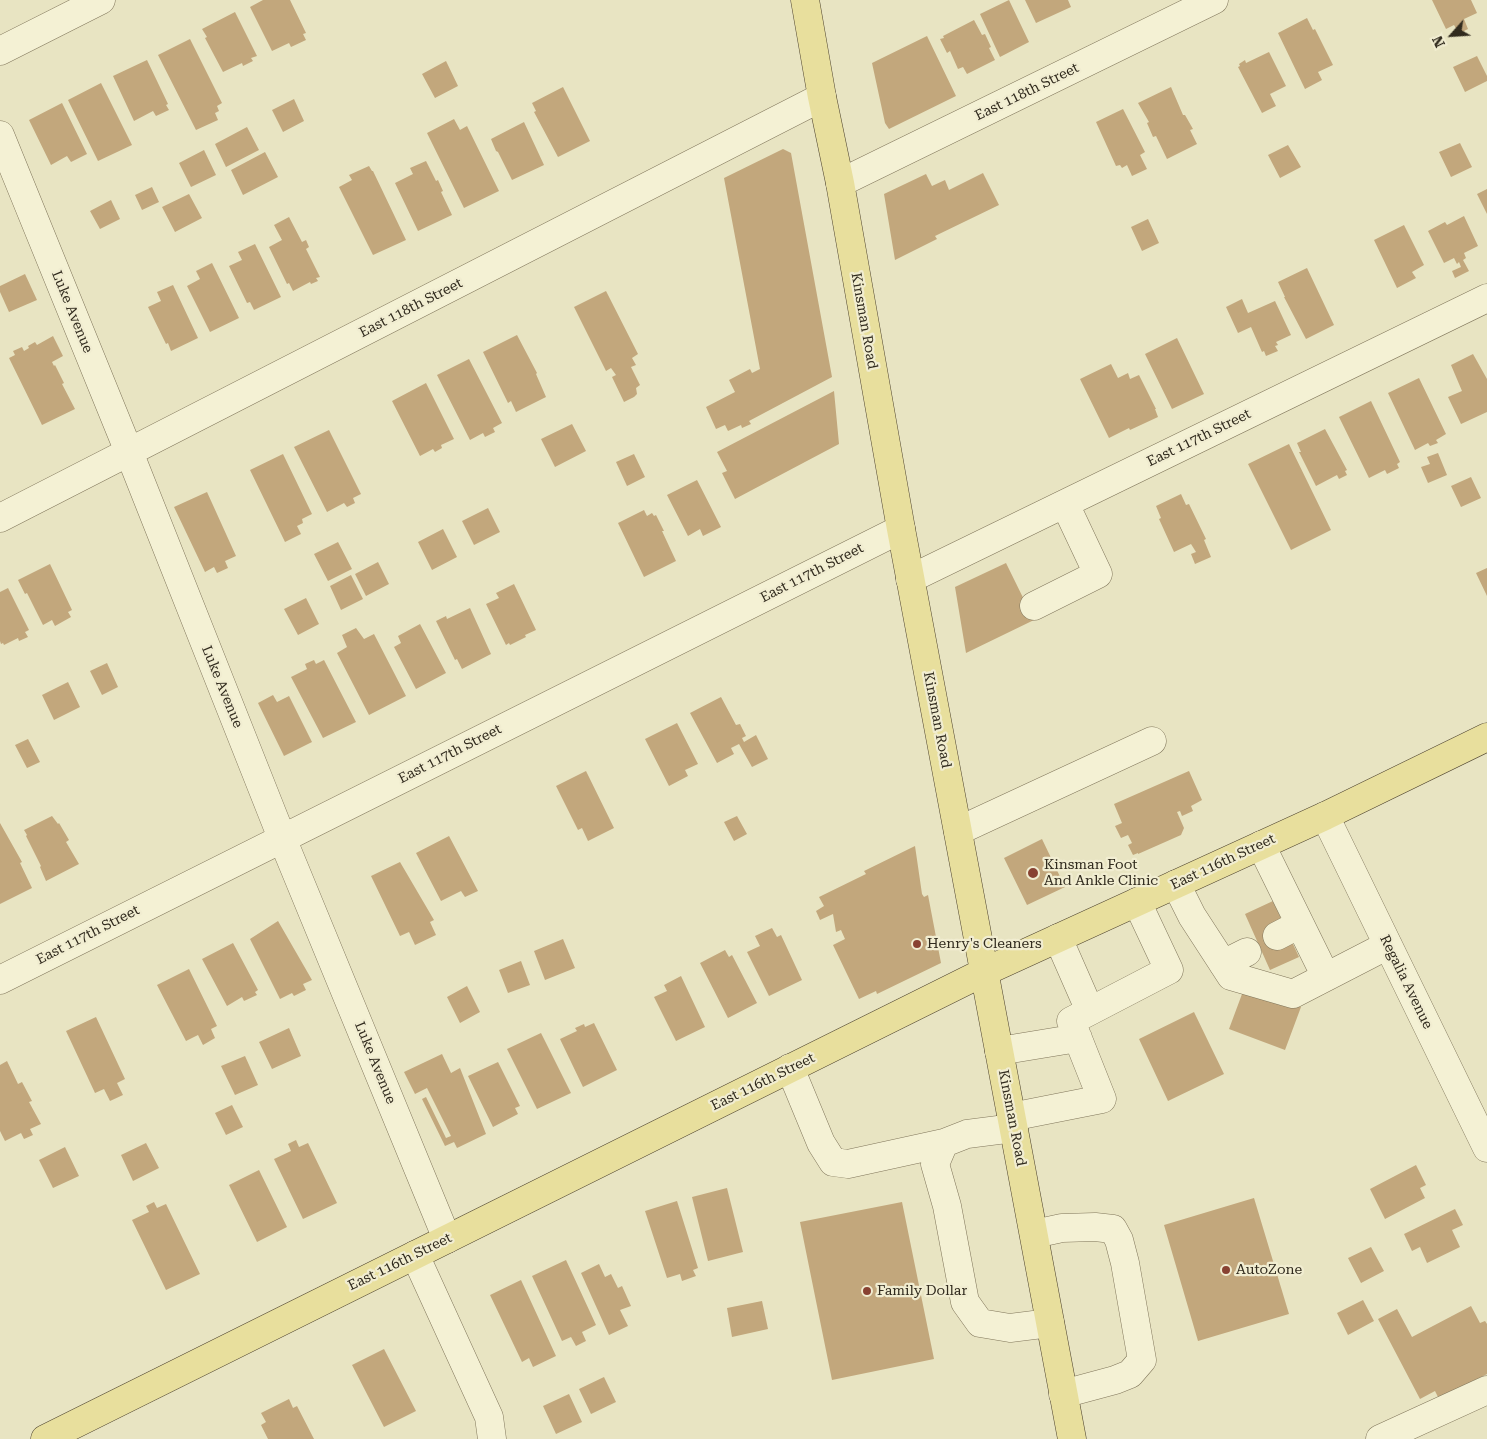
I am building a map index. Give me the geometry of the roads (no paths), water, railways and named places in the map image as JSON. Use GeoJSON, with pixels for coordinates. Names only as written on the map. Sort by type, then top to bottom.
{"type":"FeatureCollection","features":[{"type":"Feature","properties":{"kind":"main road","name":"Kinsman Road"},"geometry":{"type":"LineString","coordinates":[[805,0],[822,98],[840,183],[910,579],[1072,1439]]}},
{"type":"Feature","properties":{"kind":"main road","name":"East 116th Street"},"geometry":{"type":"LineString","coordinates":[[45,1439],[984,972],[1325,816],[1487,736]]}},
{"type":"Feature","properties":{"kind":"street"},"geometry":{"type":"LineString","coordinates":[[0,51],[102,0]]}},
{"type":"Feature","properties":{"kind":"street","name":"East 118th Street"},"geometry":{"type":"LineString","coordinates":[[840,183],[1214,0]]}},
{"type":"Feature","properties":{"kind":"street","name":"East 118th Street"},"geometry":{"type":"LineString","coordinates":[[0,518],[822,98]]}},
{"type":"Feature","properties":{"kind":"street","name":"Luke Avenue"},"geometry":{"type":"LineString","coordinates":[[0,135],[129,452],[282,838],[447,1239]]}},
{"type":"Feature","properties":{"kind":"street","name":"East 117th Street"},"geometry":{"type":"LineString","coordinates":[[910,579],[1487,298]]}},
{"type":"Feature","properties":{"kind":"street"},"geometry":{"type":"LineString","coordinates":[[1034,606],[1098,574],[1065,504]]}},
{"type":"Feature","properties":{"kind":"street","name":"East 117th Street"},"geometry":{"type":"LineString","coordinates":[[0,980],[901,529]]}},
{"type":"Feature","properties":{"kind":"street"},"geometry":{"type":"LineString","coordinates":[[958,832],[1152,741]]}},
{"type":"Feature","properties":{"kind":"street","name":"Regalia Avenue"},"geometry":{"type":"LineString","coordinates":[[1325,816],[1487,1148]]}},
{"type":"Feature","properties":{"kind":"street"},"geometry":{"type":"LineString","coordinates":[[1261,845],[1289,930],[1326,977]]}},
{"type":"Feature","properties":{"kind":"street"},"geometry":{"type":"LineString","coordinates":[[1176,884],[1192,916],[1231,976],[1292,994],[1388,945]]}},
{"type":"Feature","properties":{"kind":"street"},"geometry":{"type":"LineString","coordinates":[[790,1068],[821,1143],[833,1162],[848,1164],[944,1143],[967,1134],[1102,1099],[1071,1021],[1170,970],[1137,902]]}},
{"type":"Feature","properties":{"kind":"street"},"geometry":{"type":"LineString","coordinates":[[1058,938],[1090,1011]]}},
{"type":"Feature","properties":{"kind":"street"},"geometry":{"type":"LineString","coordinates":[[1223,964],[1247,952]]}},
{"type":"Feature","properties":{"kind":"street"},"geometry":{"type":"LineString","coordinates":[[999,1051],[1078,1038]]}},
{"type":"Feature","properties":{"kind":"street"},"geometry":{"type":"LineString","coordinates":[[944,1143],[935,1164],[947,1206],[965,1302],[980,1322],[1010,1328],[1050,1323]]}},
{"type":"Feature","properties":{"kind":"street"},"geometry":{"type":"LineString","coordinates":[[1034,1234],[1062,1228],[1095,1227],[1113,1229],[1119,1240],[1130,1289],[1142,1360],[1130,1374],[1064,1394]]}},
{"type":"Feature","properties":{"kind":"street"},"geometry":{"type":"LineString","coordinates":[[415,1255],[489,1417],[492,1439]]}},
{"type":"Feature","properties":{"kind":"street"},"geometry":{"type":"LineString","coordinates":[[1380,1439],[1487,1390]]}},
{"type":"Feature","properties":{"kind":"place","name":"Kinsman Foot And Ankle Clinic"},"geometry":{"type":"Point","coordinates":[1033,873]}},
{"type":"Feature","properties":{"kind":"place","name":"Henry's Cleaners"},"geometry":{"type":"Point","coordinates":[917,944]}},
{"type":"Feature","properties":{"kind":"place","name":"AutoZone"},"geometry":{"type":"Point","coordinates":[1226,1270]}},
{"type":"Feature","properties":{"kind":"place","name":"Family Dollar"},"geometry":{"type":"Point","coordinates":[867,1291]}}]}
